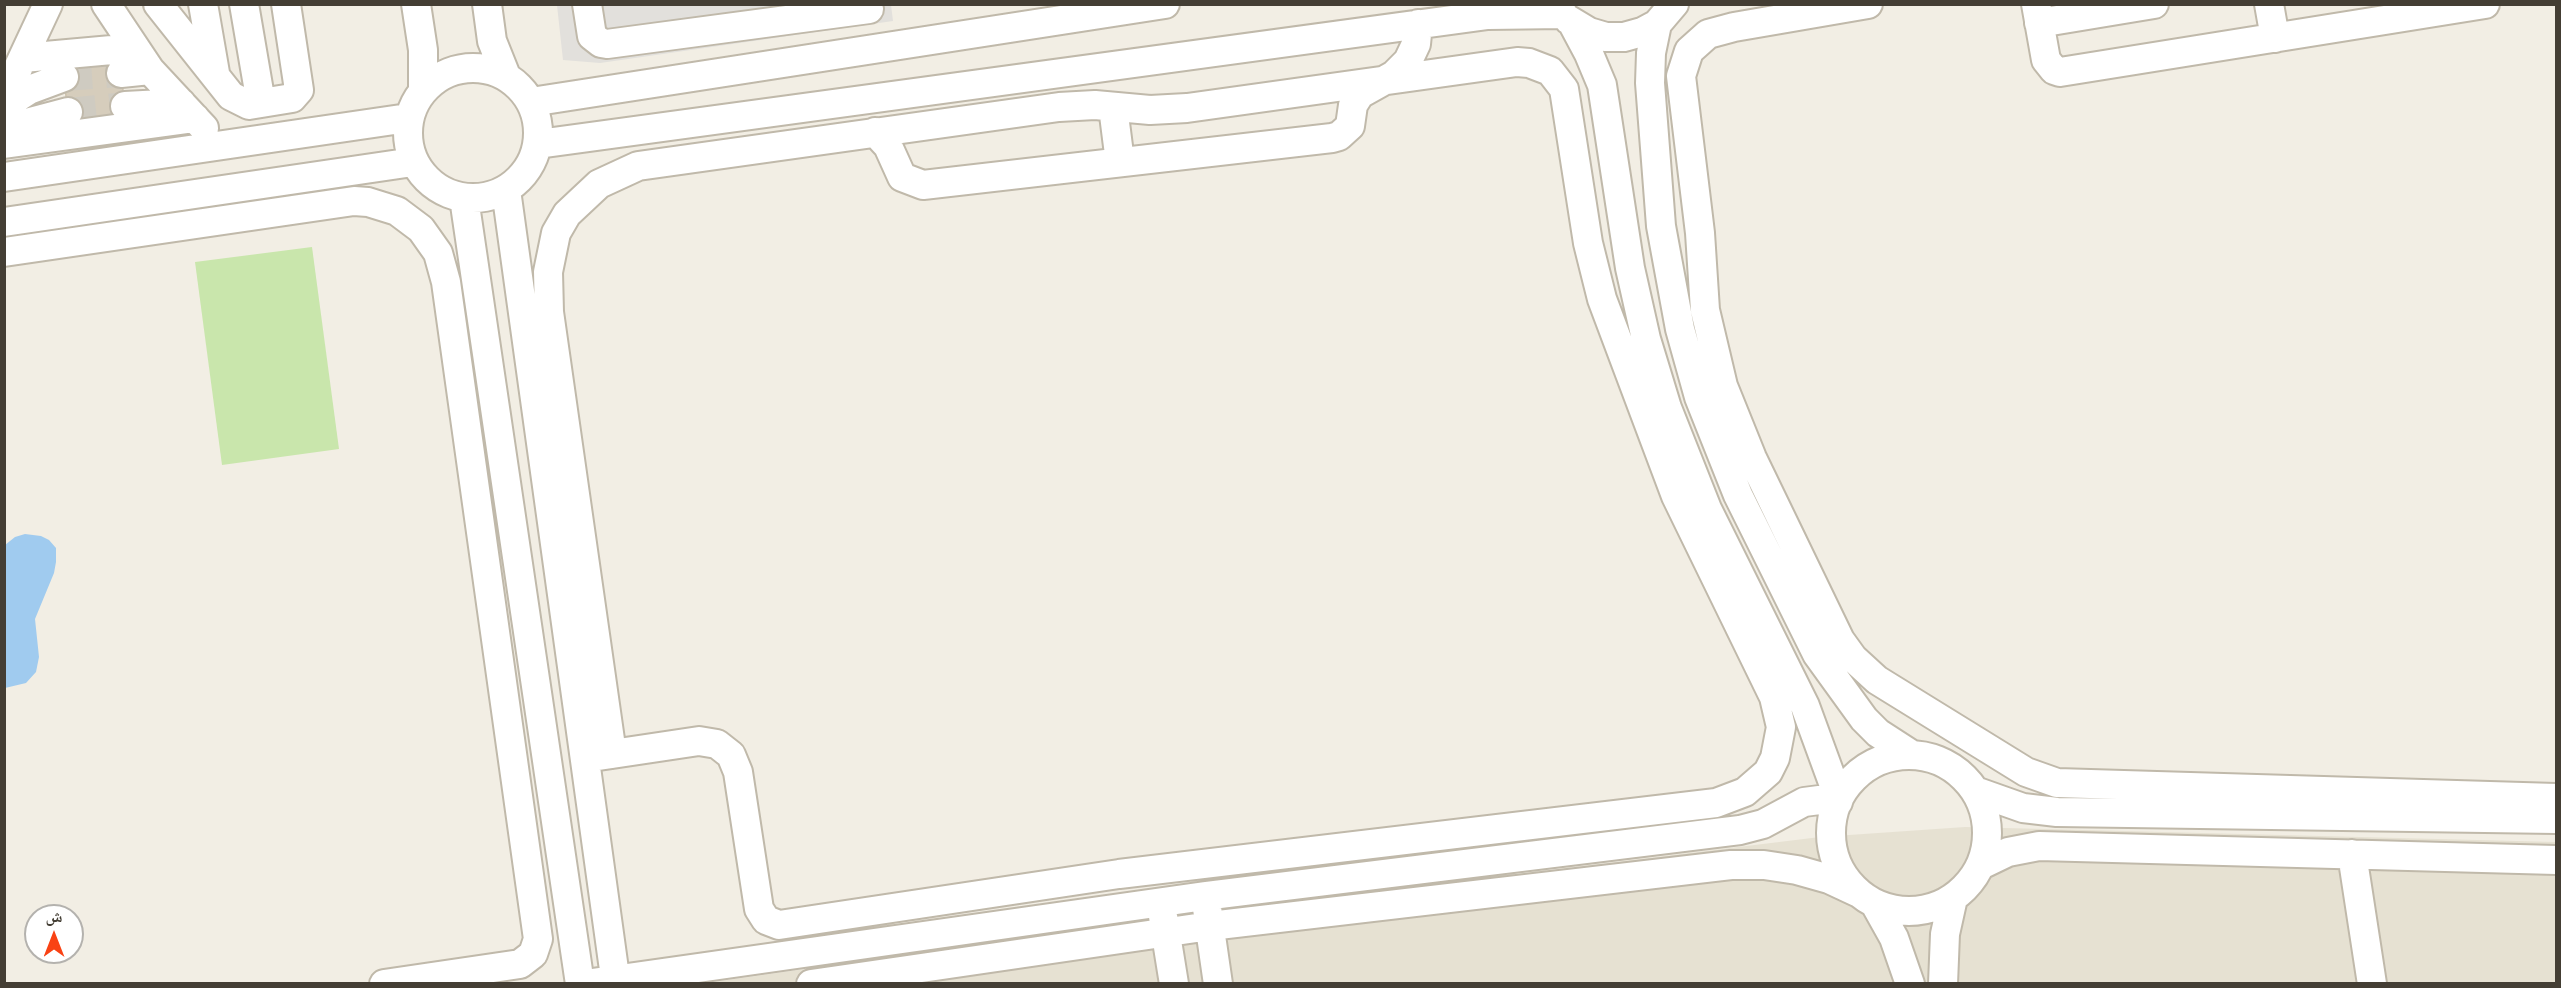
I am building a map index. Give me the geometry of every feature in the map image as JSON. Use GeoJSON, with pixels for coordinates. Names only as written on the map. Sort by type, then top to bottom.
{"type":"FeatureCollection","features":[{"type":"Feature","properties":{"kind":"street"},"geometry":{"type":"LineString","coordinates":[[4,98],[48,4]]}},
{"type":"Feature","properties":{"kind":"street"},"geometry":{"type":"LineString","coordinates":[[106,4],[135,64],[188,111],[220,145]]}},
{"type":"Feature","properties":{"kind":"street"},"geometry":{"type":"LineString","coordinates":[[203,4],[216,77]]}},
{"type":"Feature","properties":{"kind":"street"},"geometry":{"type":"LineString","coordinates":[[244,4],[268,102],[280,136]]}},
{"type":"Feature","properties":{"kind":"street"},"geometry":{"type":"LineString","coordinates":[[162,7],[231,96],[249,105],[292,98],[300,86],[286,4]]}},
{"type":"Feature","properties":{"kind":"street"},"geometry":{"type":"LineString","coordinates":[[416,4],[423,50],[423,90]]}},
{"type":"Feature","properties":{"kind":"street"},"geometry":{"type":"LineString","coordinates":[[487,4],[492,41],[506,76]]}},
{"type":"Feature","properties":{"kind":"street"},"geometry":{"type":"LineString","coordinates":[[588,4],[592,36],[607,44],[869,7],[874,49]]}},
{"type":"Feature","properties":{"kind":"street"},"geometry":{"type":"LineString","coordinates":[[531,102],[1165,4]]}},
{"type":"Feature","properties":{"kind":"street"},"geometry":{"type":"LineString","coordinates":[[1868,4],[1727,28],[1708,34],[1689,51],[1681,76],[1700,232],[1705,310],[1720,378],[1741,434],[1840,640],[1853,658],[1877,680],[2026,772],[2057,783],[2556,798]]}},
{"type":"Feature","properties":{"kind":"street"},"geometry":{"type":"LineString","coordinates":[[2154,4],[2037,14],[2046,60],[2054,70],[2060,72],[2485,4]]}},
{"type":"Feature","properties":{"kind":"street"},"geometry":{"type":"LineString","coordinates":[[2269,4],[2275,38]]}},
{"type":"Feature","properties":{"kind":"street"},"geometry":{"type":"LineString","coordinates":[[538,144],[1507,13],[1564,14],[1589,32],[1606,37],[1624,37],[1642,32],[1666,14]]}},
{"type":"Feature","properties":{"kind":"street"},"geometry":{"type":"LineString","coordinates":[[1564,14],[1589,54],[1602,85],[1630,268],[1646,339],[1667,408],[1707,509],[1805,706],[1839,800]]}},
{"type":"Feature","properties":{"kind":"street"},"geometry":{"type":"LineString","coordinates":[[1666,14],[1651,53],[1650,83],[1660,226],[1680,329],[1699,397],[1738,495],[1822,662],[1864,719],[1886,739],[1912,755],[1937,760],[1948,766],[1975,791],[2023,808],[2056,812],[2556,819]]}},
{"type":"Feature","properties":{"kind":"street"},"geometry":{"type":"LineString","coordinates":[[875,132],[888,146],[897,171],[915,184],[1339,136],[1350,126],[1353,105],[1360,94],[1401,69],[1413,53],[1418,24]]}},
{"type":"Feature","properties":{"kind":"street"},"geometry":{"type":"LineString","coordinates":[[23,58],[135,64]]}},
{"type":"Feature","properties":{"kind":"street"},"geometry":{"type":"LineString","coordinates":[[598,756],[699,741],[708,741],[725,749],[731,755],[738,772],[757,902],[766,920],[780,925],[1119,874],[1731,799],[1745,792],[1768,771],[1775,758],[1781,728],[1774,697],[1676,496],[1634,390],[1602,299],[1588,243],[1564,88],[1550,71],[1529,63],[1385,80],[1187,108],[1150,110],[1113,106],[1059,107],[638,166],[618,173],[590,191],[567,214],[556,232],[548,272],[549,312],[598,756],[616,981]]}},
{"type":"Feature","properties":{"kind":"street"},"geometry":{"type":"LineString","coordinates":[[480,68],[506,76],[516,83],[531,102],[537,122],[538,144],[531,162],[520,178],[506,190],[485,197],[464,198],[443,191],[426,179],[413,162],[407,140],[408,118],[423,90],[436,78],[453,70],[480,68]]}},
{"type":"Feature","properties":{"kind":"street"},"geometry":{"type":"LineString","coordinates":[[4,106],[29,90],[64,77]]}},
{"type":"Feature","properties":{"kind":"street"},"geometry":{"type":"LineString","coordinates":[[125,106],[188,111]]}},
{"type":"Feature","properties":{"kind":"street"},"geometry":{"type":"LineString","coordinates":[[1113,106],[1120,162]]}},
{"type":"Feature","properties":{"kind":"street"},"geometry":{"type":"LineString","coordinates":[[4,144],[188,111]]}},
{"type":"Feature","properties":{"kind":"street"},"geometry":{"type":"LineString","coordinates":[[4,129],[68,112]]}},
{"type":"Feature","properties":{"kind":"street"},"geometry":{"type":"LineString","coordinates":[[4,177],[408,118]]}},
{"type":"Feature","properties":{"kind":"street"},"geometry":{"type":"LineString","coordinates":[[4,222],[413,162]]}},
{"type":"Feature","properties":{"kind":"street"},"geometry":{"type":"LineString","coordinates":[[506,190],[598,756]]}},
{"type":"Feature","properties":{"kind":"street"},"geometry":{"type":"LineString","coordinates":[[175,198],[179,226]]}},
{"type":"Feature","properties":{"kind":"street"},"geometry":{"type":"LineString","coordinates":[[464,198],[580,984]]}},
{"type":"Feature","properties":{"kind":"street"},"geometry":{"type":"LineString","coordinates":[[4,252],[339,203],[368,202],[397,211],[410,219],[431,240],[444,267],[538,939],[533,954],[519,964],[384,984]]}},
{"type":"Feature","properties":{"kind":"street"},"geometry":{"type":"LineString","coordinates":[[1910,984],[1894,938],[1867,898],[1843,874],[1833,851],[1832,826],[1839,800],[1852,780],[1869,766],[1883,760],[1912,755]]}},
{"type":"Feature","properties":{"kind":"street"},"geometry":{"type":"LineString","coordinates":[[811,984],[1210,926],[1731,865],[1764,865],[1797,870],[1829,879],[1894,910],[1915,911],[1953,898],[1969,883],[1981,865],[1987,844],[1987,822],[1975,791]]}},
{"type":"Feature","properties":{"kind":"street"},"geometry":{"type":"LineString","coordinates":[[585,984],[1205,896],[1740,830],[1763,824],[1804,802],[1839,800]]}},
{"type":"Feature","properties":{"kind":"street"},"geometry":{"type":"LineString","coordinates":[[1369,844],[1373,875]]}},
{"type":"Feature","properties":{"kind":"street"},"geometry":{"type":"LineString","coordinates":[[1981,865],[2008,852],[2039,846],[2556,860]]}},
{"type":"Feature","properties":{"kind":"street"},"geometry":{"type":"LineString","coordinates":[[2352,854],[2372,984]]}},
{"type":"Feature","properties":{"kind":"street"},"geometry":{"type":"LineString","coordinates":[[1205,896],[1218,984]]}},
{"type":"Feature","properties":{"kind":"street"},"geometry":{"type":"LineString","coordinates":[[1943,984],[1945,934],[1953,898]]}},
{"type":"Feature","properties":{"kind":"street"},"geometry":{"type":"LineString","coordinates":[[1161,902],[1174,984]]}},
{"type":"Feature","properties":{"kind":"street"},"geometry":{"type":"LineString","coordinates":[[868,911],[873,942]]}},
{"type":"Feature","properties":{"kind":"shaded area"},"geometry":{"type":"Polygon","coordinates":[[[557,5],[891,5],[893,21],[600,63],[563,60],[557,5]]]}},
{"type":"Feature","properties":{"kind":"shaded area"},"geometry":{"type":"Polygon","coordinates":[[[1965,827],[2556,842],[2556,983],[700,984],[1183,915],[1820,837],[1965,827]]]}},
{"type":"Feature","properties":{"kind":"green space"},"geometry":{"type":"Polygon","coordinates":[[[312,247],[339,449],[222,465],[195,262],[312,247]]]}},
{"type":"Feature","properties":{"kind":"water"},"geometry":{"type":"Polygon","coordinates":[[[25,534],[41,536],[49,540],[56,548],[56,562],[54,573],[35,619],[39,657],[36,672],[26,683],[5,688],[5,545],[15,537],[25,534]]]}},
{"type":"Feature","properties":{"kind":"building"},"geometry":{"type":"Polygon","coordinates":[[[120,61],[126,120],[69,126],[63,67],[120,61]]]}},
{"type":"Feature","properties":{"kind":"tunnel"},"geometry":{"type":"LineString","coordinates":[[64,77],[121,73]]}},
{"type":"Feature","properties":{"kind":"tunnel"},"geometry":{"type":"LineString","coordinates":[[68,112],[125,106]]}}]}
